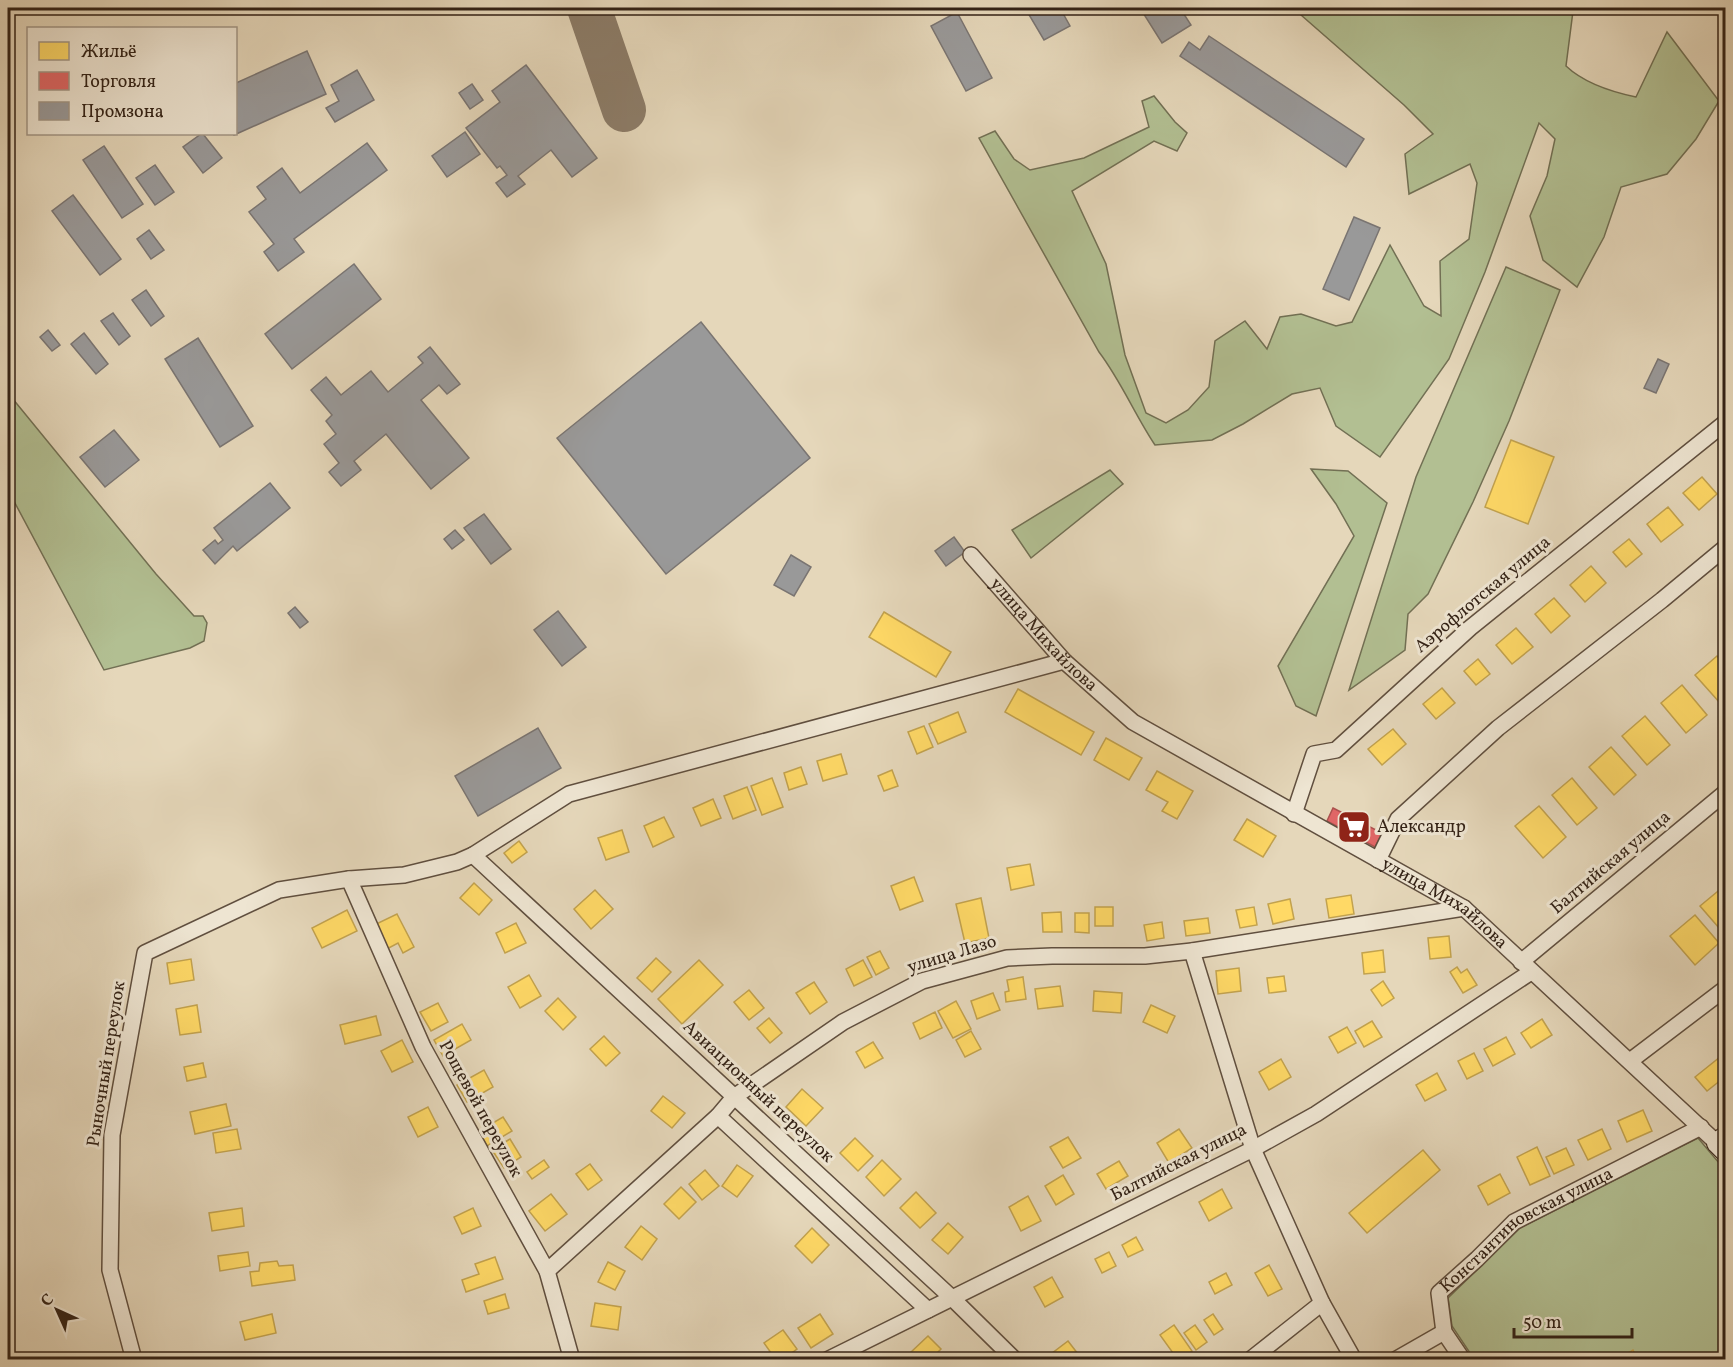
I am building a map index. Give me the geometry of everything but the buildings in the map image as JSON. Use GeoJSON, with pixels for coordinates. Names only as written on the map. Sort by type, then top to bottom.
{"type":"FeatureCollection","features":[{"type":"Feature","properties":{"kind":"street","name":"Аэрофлотская улица"},"geometry":{"type":"LineString","coordinates":[[1294,814],[1314,754],[1336,750],[1470,628],[1725,422]]}},
{"type":"Feature","properties":{"kind":"street"},"geometry":{"type":"LineString","coordinates":[[1378,860],[1398,819],[1489,735],[1662,600],[1725,547]]}},
{"type":"Feature","properties":{"kind":"street","name":"улица Михайлова"},"geometry":{"type":"LineString","coordinates":[[971,555],[1064,661],[1133,722],[1464,908],[1701,1127],[1723,1144]]}},
{"type":"Feature","properties":{"kind":"street"},"geometry":{"type":"LineString","coordinates":[[349,879],[404,875],[457,862],[473,855],[569,794],[1064,661]]}},
{"type":"Feature","properties":{"kind":"street","name":"Балтийская улица"},"geometry":{"type":"LineString","coordinates":[[827,1359],[1253,1149],[1316,1114],[1526,967],[1725,792]]}},
{"type":"Feature","properties":{"kind":"street","name":"Авиационный переулок"},"geometry":{"type":"LineString","coordinates":[[473,855],[1015,1359]]}},
{"type":"Feature","properties":{"kind":"street","name":"Рыночный переулок"},"geometry":{"type":"LineString","coordinates":[[134,1359],[110,1270],[112,1135],[146,952],[279,890],[349,879]]}},
{"type":"Feature","properties":{"kind":"street","name":"Рощевой переулок"},"geometry":{"type":"LineString","coordinates":[[349,879],[423,1047],[547,1271],[572,1359]]}},
{"type":"Feature","properties":{"kind":"street","name":"улица Лазо"},"geometry":{"type":"LineString","coordinates":[[547,1271],[718,1116],[734,1097],[843,1022],[922,981],[1007,958],[1146,956],[1192,951],[1464,908]]}},
{"type":"Feature","properties":{"kind":"street"},"geometry":{"type":"LineString","coordinates":[[1192,951],[1253,1149],[1322,1303],[1354,1359]]}},
{"type":"Feature","properties":{"kind":"street"},"geometry":{"type":"LineString","coordinates":[[1630,1061],[1725,988]]}},
{"type":"Feature","properties":{"kind":"street"},"geometry":{"type":"LineString","coordinates":[[718,1116],[928,1310]]}},
{"type":"Feature","properties":{"kind":"street","name":"Константиновская улица"},"geometry":{"type":"LineString","coordinates":[[1444,1332],[1439,1293],[1514,1222],[1701,1127]]}},
{"type":"Feature","properties":{"kind":"street"},"geometry":{"type":"LineString","coordinates":[[1250,1359],[1322,1303]]}},
{"type":"Feature","properties":{"kind":"street"},"geometry":{"type":"LineString","coordinates":[[1395,1359],[1444,1332],[1463,1359]]}},
{"type":"Feature","properties":{"kind":"green space"},"geometry":{"type":"Polygon","coordinates":[[[1295,8],[1561,8],[1573,11],[1566,66],[1581,77],[1608,89],[1636,97],[1667,32],[1719,101],[1696,139],[1667,174],[1621,187],[1604,237],[1577,287],[1543,260],[1530,216],[1547,176],[1555,139],[1539,123],[1485,272],[1449,359],[1380,457],[1336,426],[1320,388],[1292,394],[1212,440],[1155,445],[1099,352],[979,138],[995,131],[1014,159],[1030,170],[1084,158],[1149,127],[1142,101],[1154,96],[1187,133],[1177,151],[1154,141],[1072,191],[1106,264],[1125,355],[1146,413],[1166,423],[1188,410],[1209,387],[1215,341],[1245,321],[1267,349],[1280,317],[1301,314],[1336,326],[1352,322],[1390,245],[1424,306],[1441,316],[1440,261],[1469,239],[1477,183],[1470,164],[1409,194],[1405,154],[1433,134],[1404,105],[1295,8]]]}},
{"type":"Feature","properties":{"kind":"green space"},"geometry":{"type":"Polygon","coordinates":[[[1506,267],[1560,290],[1509,421],[1473,502],[1428,594],[1408,614],[1405,650],[1349,690],[1416,477],[1506,267]]]}},
{"type":"Feature","properties":{"kind":"green space"},"geometry":{"type":"Polygon","coordinates":[[[8,393],[156,574],[194,616],[203,616],[207,623],[204,641],[190,648],[104,670],[8,490],[8,393]]]}},
{"type":"Feature","properties":{"kind":"green space"},"geometry":{"type":"Polygon","coordinates":[[[1311,469],[1348,471],[1387,503],[1316,716],[1296,706],[1278,666],[1354,536],[1336,504],[1311,469]]]}},
{"type":"Feature","properties":{"kind":"green space"},"geometry":{"type":"Polygon","coordinates":[[[1110,470],[1123,484],[1031,558],[1012,530],[1110,470]]]}},
{"type":"Feature","properties":{"kind":"green space"},"geometry":{"type":"Polygon","coordinates":[[[1698,1138],[1725,1170],[1725,1359],[1474,1359],[1452,1326],[1448,1298],[1520,1228],[1698,1138]]]}},
{"type":"Feature","properties":{"kind":"taxiway"},"geometry":{"type":"LineString","coordinates":[[589,8],[624,110]]}},
{"type":"Feature","properties":{"kind":"place","name":"Александр"},"geometry":{"type":"Point","coordinates":[1354,827]}}]}
